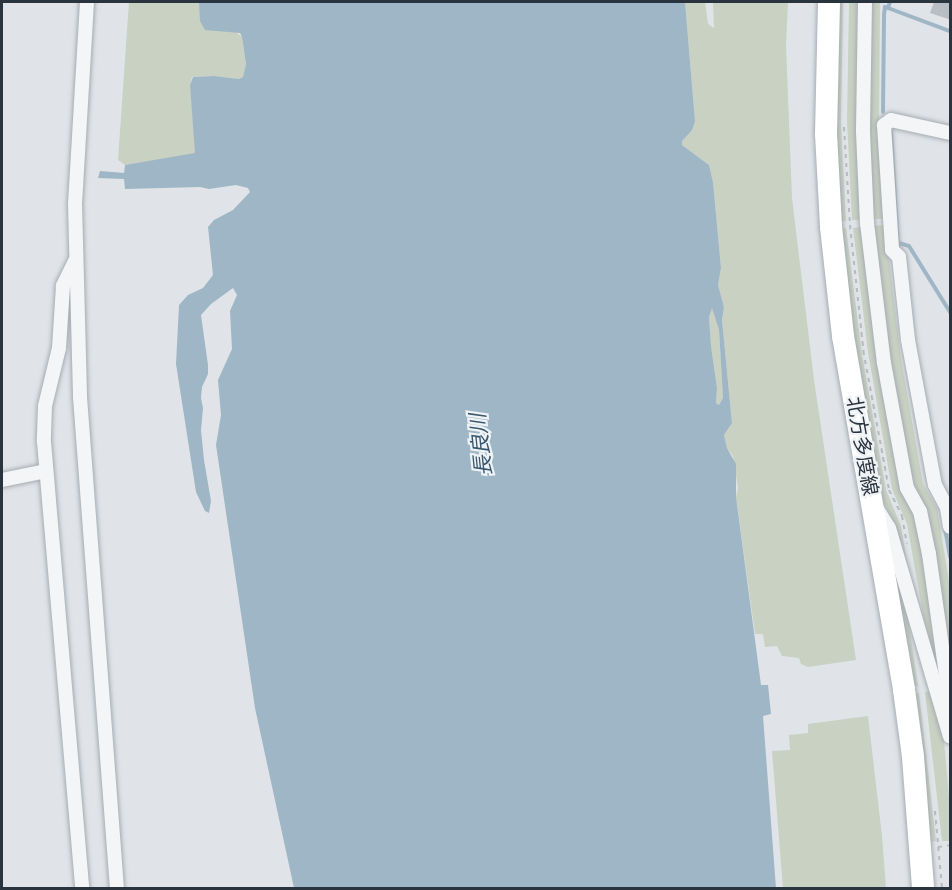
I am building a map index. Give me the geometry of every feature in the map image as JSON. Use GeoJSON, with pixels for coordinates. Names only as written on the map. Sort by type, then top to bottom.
{"type":"FeatureCollection","features":[{"type":"Feature","properties":{"kind":"main road","name":"北方多度線"},"geometry":{"type":"LineString","coordinates":[[828,2],[826,134],[831,227],[843,336],[873,502],[913,757],[923,888]]}},
{"type":"Feature","properties":{"kind":"street"},"geometry":{"type":"LineString","coordinates":[[87,2],[75,204],[80,397],[117,888]]}},
{"type":"Feature","properties":{"kind":"street"},"geometry":{"type":"LineString","coordinates":[[865,2],[863,132],[867,224],[884,363],[907,488],[920,511],[929,554],[951,704]]}},
{"type":"Feature","properties":{"kind":"street"},"geometry":{"type":"LineString","coordinates":[[951,133],[891,120],[884,124],[892,250],[899,257],[908,340],[935,485],[947,508],[951,527]]}},
{"type":"Feature","properties":{"kind":"street"},"geometry":{"type":"LineString","coordinates":[[77,256],[63,286],[57,363],[45,406],[46,471],[82,888]]}},
{"type":"Feature","properties":{"kind":"street"},"geometry":{"type":"LineString","coordinates":[[2,480],[46,471]]}},
{"type":"Feature","properties":{"kind":"street"},"geometry":{"type":"LineString","coordinates":[[873,502],[889,528],[950,726]]}},
{"type":"Feature","properties":{"kind":"green space"},"geometry":{"type":"Polygon","coordinates":[[[129,2],[199,2],[242,37],[246,64],[243,77],[239,79],[214,76],[192,77],[190,85],[196,153],[193,155],[125,165],[118,160],[129,2]]]}},
{"type":"Feature","properties":{"kind":"green space"},"geometry":{"type":"Polygon","coordinates":[[[685,2],[705,2],[708,24],[714,28],[713,2],[788,2],[786,45],[792,198],[814,380],[856,660],[808,667],[801,664],[799,658],[782,656],[777,646],[765,647],[763,634],[755,634],[736,497],[738,488],[733,456],[727,448],[724,435],[732,423],[722,320],[724,307],[718,285],[721,268],[713,182],[709,165],[682,145],[682,141],[695,121],[685,2]]]}},
{"type":"Feature","properties":{"kind":"green space"},"geometry":{"type":"Polygon","coordinates":[[[834,2],[843,2],[841,121],[846,221],[837,221],[834,2]]]}},
{"type":"Feature","properties":{"kind":"green space"},"geometry":{"type":"Polygon","coordinates":[[[849,2],[861,2],[864,220],[852,220],[847,121],[849,2]]]}},
{"type":"Feature","properties":{"kind":"green space"},"geometry":{"type":"Polygon","coordinates":[[[868,2],[880,2],[879,135],[885,219],[871,219],[868,2]]]}},
{"type":"Feature","properties":{"kind":"green space"},"geometry":{"type":"Polygon","coordinates":[[[885,225],[901,359],[923,484],[937,508],[950,587],[950,677],[910,485],[888,362],[871,226],[885,225]]]}},
{"type":"Feature","properties":{"kind":"green space"},"geometry":{"type":"Polygon","coordinates":[[[864,227],[918,516],[940,683],[925,625],[907,524],[892,489],[868,352],[853,228],[864,227]]]}},
{"type":"Feature","properties":{"kind":"green space"},"geometry":{"type":"Polygon","coordinates":[[[846,228],[862,354],[886,490],[901,526],[909,576],[892,518],[879,495],[854,357],[838,229],[846,228]]]}},
{"type":"Feature","properties":{"kind":"green space"},"geometry":{"type":"Polygon","coordinates":[[[712,307],[719,330],[723,398],[719,405],[716,403],[717,388],[711,346],[709,317],[712,307]]]}},
{"type":"Feature","properties":{"kind":"green space"},"geometry":{"type":"Polygon","coordinates":[[[885,529],[904,590],[918,686],[911,687],[885,529]]]}},
{"type":"Feature","properties":{"kind":"green space"},"geometry":{"type":"Polygon","coordinates":[[[935,691],[942,718],[950,808],[950,841],[942,841],[925,692],[935,691]]]}},
{"type":"Feature","properties":{"kind":"green space"},"geometry":{"type":"Polygon","coordinates":[[[919,693],[936,841],[927,842],[912,694],[919,693]]]}},
{"type":"Feature","properties":{"kind":"green space"},"geometry":{"type":"Polygon","coordinates":[[[868,716],[886,888],[783,888],[772,751],[790,750],[789,735],[808,733],[808,724],[868,716]]]}},
{"type":"Feature","properties":{"kind":"water","name":"長良川"},"geometry":{"type":"Polygon","coordinates":[[[199,2],[685,2],[695,121],[692,130],[682,141],[682,145],[709,165],[713,182],[721,268],[718,285],[724,307],[722,320],[732,423],[724,435],[727,448],[736,464],[736,497],[761,685],[768,685],[771,714],[763,716],[776,888],[294,888],[255,708],[216,445],[221,415],[218,380],[232,349],[230,311],[237,295],[233,288],[211,304],[201,315],[208,365],[208,374],[202,387],[201,430],[211,501],[209,513],[205,511],[196,492],[176,364],[179,305],[188,295],[203,288],[213,275],[208,227],[214,220],[233,210],[250,192],[248,188],[236,185],[209,189],[200,187],[125,189],[124,179],[98,178],[100,171],[124,173],[125,165],[195,153],[190,85],[193,77],[214,76],[239,79],[243,77],[246,64],[240,33],[205,30],[200,21],[199,2]],[[712,308],[709,317],[711,346],[717,388],[716,403],[719,405],[723,398],[719,330],[712,308]]]}},
{"type":"Feature","properties":{"kind":"building"},"geometry":{"type":"Polygon","coordinates":[[[934,2],[951,2],[951,20],[930,13],[934,2]]]}},
{"type":"Feature","properties":{"kind":"waterway"},"geometry":{"type":"LineString","coordinates":[[883,112],[884,15],[885,7],[888,8],[890,2]]}},
{"type":"Feature","properties":{"kind":"waterway"},"geometry":{"type":"LineString","coordinates":[[888,8],[950,31]]}},
{"type":"Feature","properties":{"kind":"waterway"},"geometry":{"type":"LineString","coordinates":[[891,132],[898,247]]}},
{"type":"Feature","properties":{"kind":"waterway"},"geometry":{"type":"LineString","coordinates":[[899,243],[909,246],[950,312]]}},
{"type":"Feature","properties":{"kind":"waterway"},"geometry":{"type":"LineString","coordinates":[[945,528],[950,557]]}}]}
